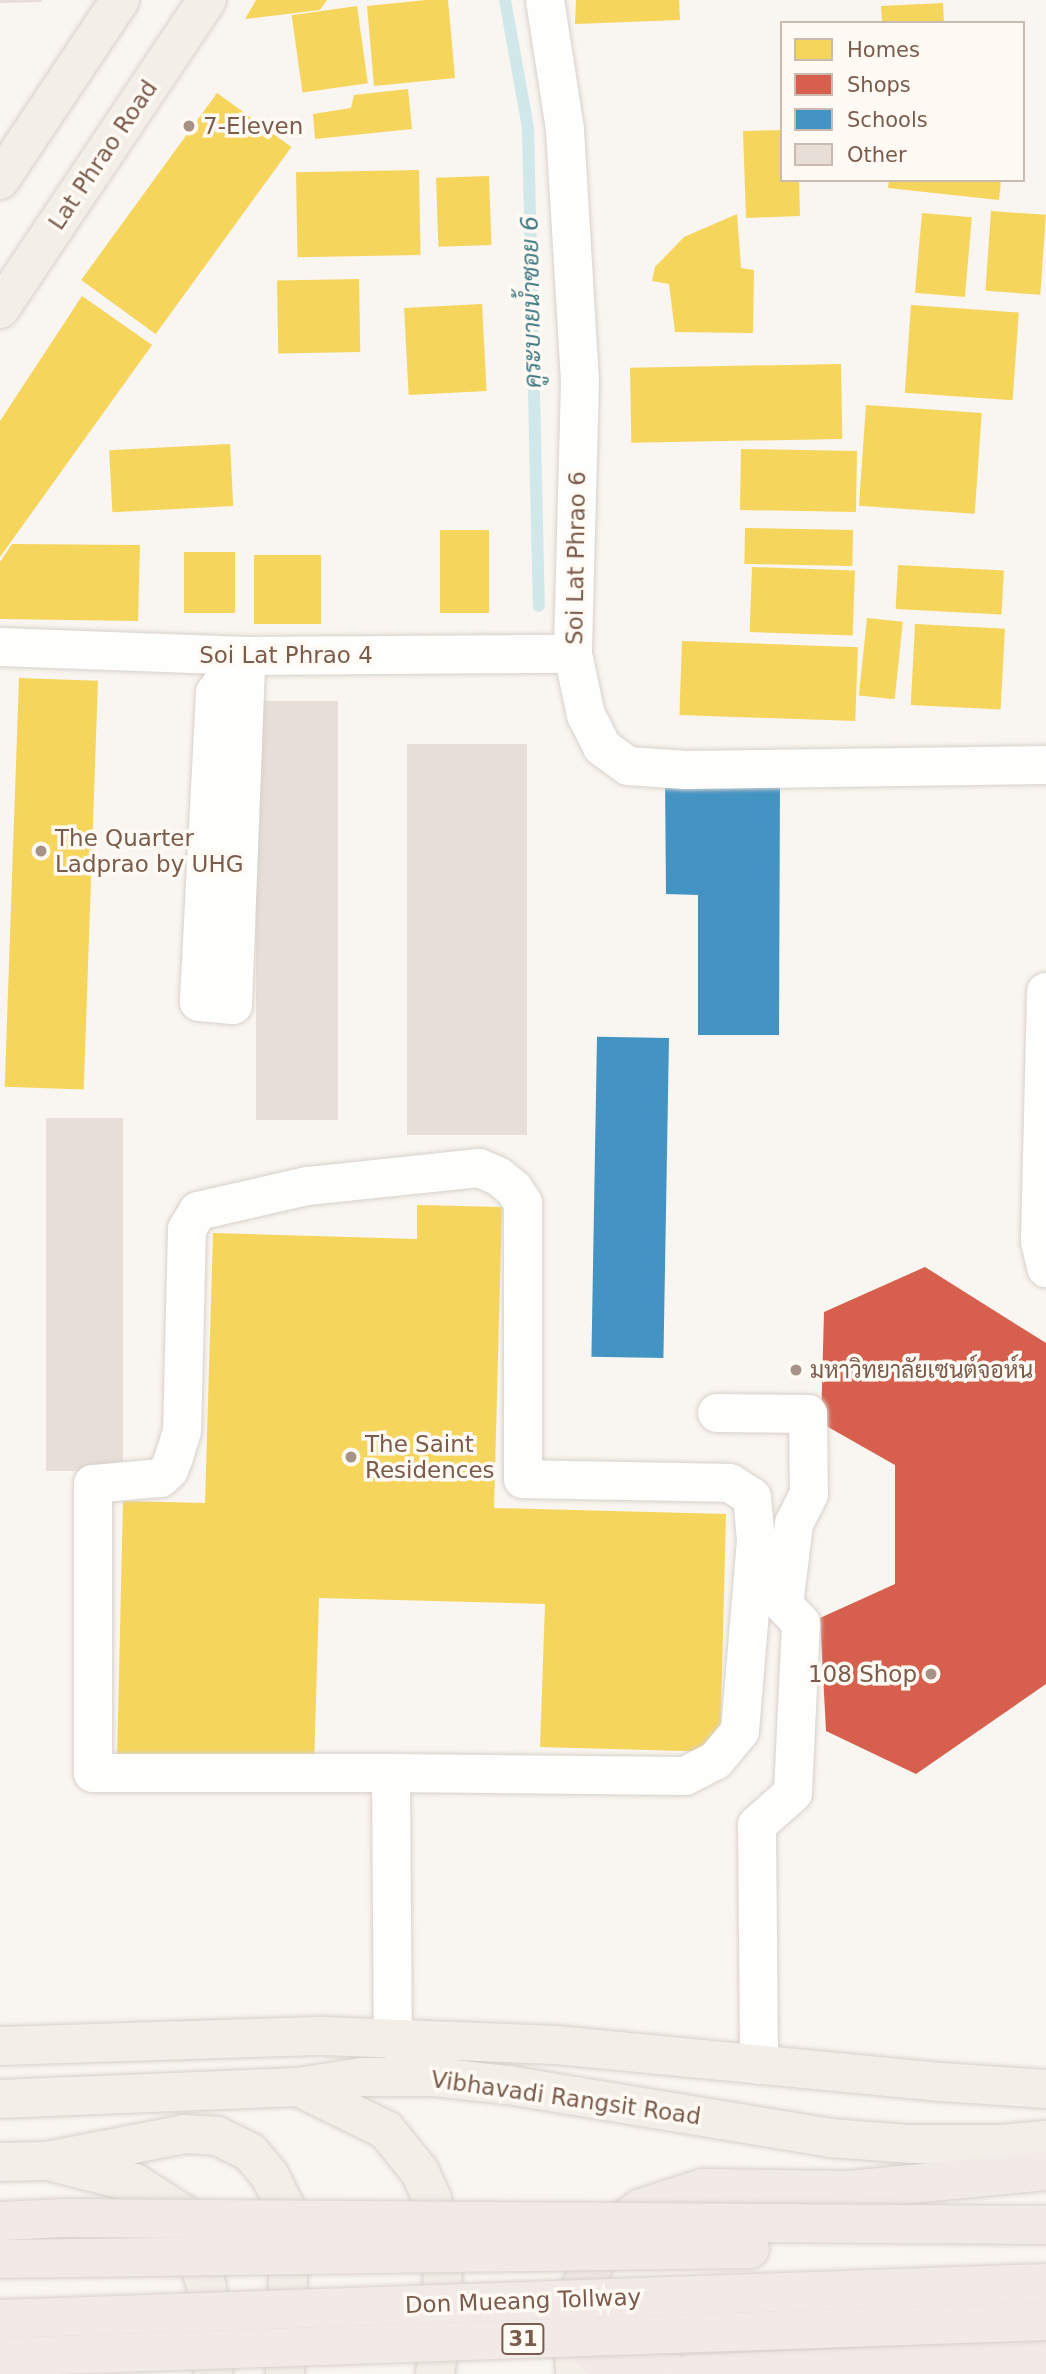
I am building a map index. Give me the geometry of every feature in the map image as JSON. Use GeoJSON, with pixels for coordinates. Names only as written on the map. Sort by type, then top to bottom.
{"type":"FeatureCollection","features":[{"type":"Feature","properties":{"kind":"highway"},"geometry":{"type":"LineString","coordinates":[[674,2374],[629,2371],[598,2357],[573,2332],[581,2287],[616,2226],[641,2208],[703,2188],[849,2190],[1046,2171]]}},
{"type":"Feature","properties":{"kind":"highway"},"geometry":{"type":"LineString","coordinates":[[0,2221],[67,2218],[1046,2225]]}},
{"type":"Feature","properties":{"kind":"highway","name":"Don Mueang Tollway"},"geometry":{"type":"LineString","coordinates":[[0,2259],[1046,2245]]}},
{"type":"Feature","properties":{"kind":"highway","name":"Don Mueang Tollway"},"geometry":{"type":"LineString","coordinates":[[0,2319],[1046,2283]]}},
{"type":"Feature","properties":{"kind":"highway","name":"31"},"geometry":{"type":"LineString","coordinates":[[0,2357],[1046,2321]]}},
{"type":"Feature","properties":{"kind":"highway"},"geometry":{"type":"LineString","coordinates":[[690,2374],[1046,2359]]}},
{"type":"Feature","properties":{"kind":"main road"},"geometry":{"type":"LineString","coordinates":[[0,180],[120,0]]}},
{"type":"Feature","properties":{"kind":"main road","name":"Lat Phrao Road"},"geometry":{"type":"LineString","coordinates":[[0,309],[207,0]]}},
{"type":"Feature","properties":{"kind":"main road"},"geometry":{"type":"LineString","coordinates":[[0,2046],[324,2036],[556,2045],[759,2065],[1046,2088]]}},
{"type":"Feature","properties":{"kind":"main road","name":"Vibhavadi Rangsit Road"},"geometry":{"type":"LineString","coordinates":[[0,2099],[298,2087],[362,2077],[434,2077],[508,2085],[830,2138],[909,2144],[1000,2144],[1046,2140]]}},
{"type":"Feature","properties":{"kind":"main road"},"geometry":{"type":"LineString","coordinates":[[298,2087],[386,2130],[420,2172],[432,2199],[443,2256],[441,2323],[435,2374]]}},
{"type":"Feature","properties":{"kind":"main road"},"geometry":{"type":"LineString","coordinates":[[0,2162],[47,2161],[184,2134],[216,2136],[250,2152],[270,2176],[284,2205],[289,2246],[285,2374]]}},
{"type":"Feature","properties":{"kind":"main road"},"geometry":{"type":"LineString","coordinates":[[47,2161],[135,2183],[183,2214],[206,2288],[217,2365]]}},
{"type":"Feature","properties":{"kind":"main road"},"geometry":{"type":"LineString","coordinates":[[573,2332],[575,2374]]}},
{"type":"Feature","properties":{"kind":"street","name":"Soi Lat Phrao 6"},"geometry":{"type":"LineString","coordinates":[[545,0],[565,129],[580,381],[573,654],[586,715],[602,747],[628,766],[686,770],[1046,765]]}},
{"type":"Feature","properties":{"kind":"street","name":"Soi Lat Phrao 4"},"geometry":{"type":"LineString","coordinates":[[0,647],[247,663],[573,654]]}},
{"type":"Feature","properties":{"kind":"street"},"geometry":{"type":"LineString","coordinates":[[247,663],[233,1005],[199,1002],[215,692],[224,681],[247,663]]}},
{"type":"Feature","properties":{"kind":"street"},"geometry":{"type":"LineString","coordinates":[[1046,992],[1040,1241],[1046,1268]]}},
{"type":"Feature","properties":{"kind":"street"},"geometry":{"type":"LineString","coordinates":[[479,1168],[498,1176],[514,1189],[523,1203],[523,1479],[730,1483],[751,1497],[756,1540],[740,1731],[715,1761],[685,1776],[391,1773],[93,1773],[93,1484],[160,1478],[169,1470],[182,1431],[187,1229],[198,1211],[307,1186],[479,1168]]}},
{"type":"Feature","properties":{"kind":"street"},"geometry":{"type":"LineString","coordinates":[[717,1413],[808,1414],[809,1494],[794,1524],[784,1605],[802,1623],[793,1793],[757,1825],[759,2065]]}},
{"type":"Feature","properties":{"kind":"street"},"geometry":{"type":"LineString","coordinates":[[391,1773],[393,2040]]}},
{"type":"Feature","properties":{"kind":"building: Homes"},"geometry":{"type":"Polygon","coordinates":[[[256,0],[327,0],[320,10],[245,19],[256,0]]]}},
{"type":"Feature","properties":{"kind":"building: Homes"},"geometry":{"type":"Polygon","coordinates":[[[448,0],[455,78],[374,86],[367,6],[448,0]]]}},
{"type":"Feature","properties":{"kind":"building: Homes"},"geometry":{"type":"Polygon","coordinates":[[[576,0],[679,0],[680,20],[575,24],[576,0]]]}},
{"type":"Feature","properties":{"kind":"building: Homes"},"geometry":{"type":"Polygon","coordinates":[[[943,3],[944,21],[882,21],[881,6],[943,3]]]}},
{"type":"Feature","properties":{"kind":"building: Homes"},"geometry":{"type":"Polygon","coordinates":[[[357,6],[368,83],[302,92],[292,15],[357,6]]]}},
{"type":"Feature","properties":{"kind":"building: Homes"},"geometry":{"type":"Polygon","coordinates":[[[408,89],[412,129],[315,139],[313,114],[351,108],[354,95],[408,89]]]}},
{"type":"Feature","properties":{"kind":"building: Homes"},"geometry":{"type":"Polygon","coordinates":[[[217,93],[291,147],[156,334],[81,280],[217,93]]]}},
{"type":"Feature","properties":{"kind":"building: Homes"},"geometry":{"type":"Polygon","coordinates":[[[780,130],[780,182],[799,182],[800,216],[746,218],[743,131],[780,130]]]}},
{"type":"Feature","properties":{"kind":"building: Homes"},"geometry":{"type":"Polygon","coordinates":[[[419,170],[420,255],[298,257],[296,172],[419,170]]]}},
{"type":"Feature","properties":{"kind":"building: Homes"},"geometry":{"type":"Polygon","coordinates":[[[489,176],[491,245],[438,247],[436,178],[489,176]]]}},
{"type":"Feature","properties":{"kind":"building: Homes"},"geometry":{"type":"Polygon","coordinates":[[[889,182],[1001,182],[999,200],[888,188],[889,182]]]}},
{"type":"Feature","properties":{"kind":"building: Homes"},"geometry":{"type":"Polygon","coordinates":[[[991,211],[1046,215],[1040,295],[985,291],[991,211]]]}},
{"type":"Feature","properties":{"kind":"building: Homes"},"geometry":{"type":"Polygon","coordinates":[[[922,213],[972,217],[965,297],[915,293],[922,213]]]}},
{"type":"Feature","properties":{"kind":"building: Homes"},"geometry":{"type":"Polygon","coordinates":[[[737,214],[741,268],[754,270],[753,333],[675,332],[669,284],[652,281],[655,267],[684,237],[737,214]]]}},
{"type":"Feature","properties":{"kind":"building: Homes"},"geometry":{"type":"Polygon","coordinates":[[[359,279],[360,352],[278,353],[277,280],[359,279]]]}},
{"type":"Feature","properties":{"kind":"building: Homes"},"geometry":{"type":"Polygon","coordinates":[[[82,296],[152,345],[0,557],[0,421],[82,296]]]}},
{"type":"Feature","properties":{"kind":"building: Homes"},"geometry":{"type":"Polygon","coordinates":[[[482,304],[487,391],[409,395],[404,308],[482,304]]]}},
{"type":"Feature","properties":{"kind":"building: Homes"},"geometry":{"type":"Polygon","coordinates":[[[911,305],[1019,313],[1013,400],[905,393],[911,305]]]}},
{"type":"Feature","properties":{"kind":"building: Homes"},"geometry":{"type":"Polygon","coordinates":[[[841,364],[842,439],[631,443],[630,368],[841,364]]]}},
{"type":"Feature","properties":{"kind":"building: Homes"},"geometry":{"type":"Polygon","coordinates":[[[866,405],[982,413],[975,514],[859,506],[866,405]]]}},
{"type":"Feature","properties":{"kind":"building: Homes"},"geometry":{"type":"Polygon","coordinates":[[[230,444],[233,506],[112,512],[109,450],[230,444]]]}},
{"type":"Feature","properties":{"kind":"building: Homes"},"geometry":{"type":"Polygon","coordinates":[[[741,449],[857,451],[856,512],[740,510],[741,449]]]}},
{"type":"Feature","properties":{"kind":"building: Homes"},"geometry":{"type":"Polygon","coordinates":[[[745,528],[853,530],[852,566],[744,564],[745,528]]]}},
{"type":"Feature","properties":{"kind":"building: Homes"},"geometry":{"type":"Polygon","coordinates":[[[440,530],[489,530],[489,613],[440,613],[440,530]]]}},
{"type":"Feature","properties":{"kind":"building: Homes"},"geometry":{"type":"Polygon","coordinates":[[[12,544],[140,545],[138,621],[0,619],[0,562],[12,544]]]}},
{"type":"Feature","properties":{"kind":"building: Homes"},"geometry":{"type":"Polygon","coordinates":[[[184,552],[235,552],[235,613],[184,613],[184,552]]]}},
{"type":"Feature","properties":{"kind":"building: Homes"},"geometry":{"type":"Polygon","coordinates":[[[254,555],[321,555],[321,624],[254,624],[254,555]]]}},
{"type":"Feature","properties":{"kind":"building: Homes"},"geometry":{"type":"Polygon","coordinates":[[[898,565],[1004,571],[1002,614],[896,609],[898,565]]]}},
{"type":"Feature","properties":{"kind":"building: Homes"},"geometry":{"type":"Polygon","coordinates":[[[752,567],[855,571],[853,636],[750,632],[752,567]]]}},
{"type":"Feature","properties":{"kind":"building: Homes"},"geometry":{"type":"Polygon","coordinates":[[[867,618],[903,622],[895,699],[859,696],[867,618]]]}},
{"type":"Feature","properties":{"kind":"building: Homes"},"geometry":{"type":"Polygon","coordinates":[[[915,624],[1005,629],[1001,710],[911,705],[915,624]]]}},
{"type":"Feature","properties":{"kind":"building: Homes"},"geometry":{"type":"Polygon","coordinates":[[[682,641],[858,647],[855,721],[679,715],[682,641]]]}},
{"type":"Feature","properties":{"kind":"building: Homes"},"geometry":{"type":"Polygon","coordinates":[[[19,678],[98,681],[84,1090],[5,1087],[19,678]]]}},
{"type":"Feature","properties":{"kind":"building: Homes","name":"The Saint Residences"},"geometry":{"type":"Polygon","coordinates":[[[417,1205],[502,1207],[494,1508],[726,1514],[720,1752],[540,1747],[545,1604],[319,1598],[314,1766],[117,1760],[123,1501],[205,1503],[213,1233],[417,1239],[417,1205]]]}},
{"type":"Feature","properties":{"kind":"building: Shops"},"geometry":{"type":"Polygon","coordinates":[[[925,1267],[1046,1343],[1046,1684],[916,1774],[826,1731],[820,1618],[895,1584],[895,1465],[821,1423],[824,1312],[925,1267]]]}},
{"type":"Feature","properties":{"kind":"building: Schools"},"geometry":{"type":"Polygon","coordinates":[[[665,777],[780,777],[779,1035],[698,1035],[698,895],[666,894],[665,777]]]}},
{"type":"Feature","properties":{"kind":"building: Schools"},"geometry":{"type":"Polygon","coordinates":[[[597,1037],[669,1038],[663,1358],[591,1357],[597,1037]]]}},
{"type":"Feature","properties":{"kind":"building: Other"},"geometry":{"type":"Polygon","coordinates":[[[0,0],[42,0],[42,2],[0,3],[0,0]]]}},
{"type":"Feature","properties":{"kind":"building: Other"},"geometry":{"type":"Polygon","coordinates":[[[256,701],[338,701],[338,1120],[256,1120],[256,701]]]}},
{"type":"Feature","properties":{"kind":"building: Other"},"geometry":{"type":"Polygon","coordinates":[[[407,744],[527,744],[527,1135],[407,1135],[407,744]]]}},
{"type":"Feature","properties":{"kind":"building: Other"},"geometry":{"type":"Polygon","coordinates":[[[46,1118],[123,1118],[123,1471],[46,1471],[46,1118]]]}},
{"type":"Feature","properties":{"kind":"waterway","name":"คูระบายน้ำซอย 6"},"geometry":{"type":"LineString","coordinates":[[505,0],[528,128],[539,606]]}},
{"type":"Feature","properties":{"kind":"place","name":"7-Eleven"},"geometry":{"type":"Point","coordinates":[189,126]}},
{"type":"Feature","properties":{"kind":"place","name":"The Quarter Ladprao by UHG"},"geometry":{"type":"Point","coordinates":[41,851]}},
{"type":"Feature","properties":{"kind":"place","name":"มหาวิทยาลัยเซนต์จอห์น"},"geometry":{"type":"Point","coordinates":[796,1370]}},
{"type":"Feature","properties":{"kind":"place","name":"The Saint Residences"},"geometry":{"type":"Point","coordinates":[351,1457]}},
{"type":"Feature","properties":{"kind":"place","name":"108 Shop"},"geometry":{"type":"Point","coordinates":[931,1674]}}]}
